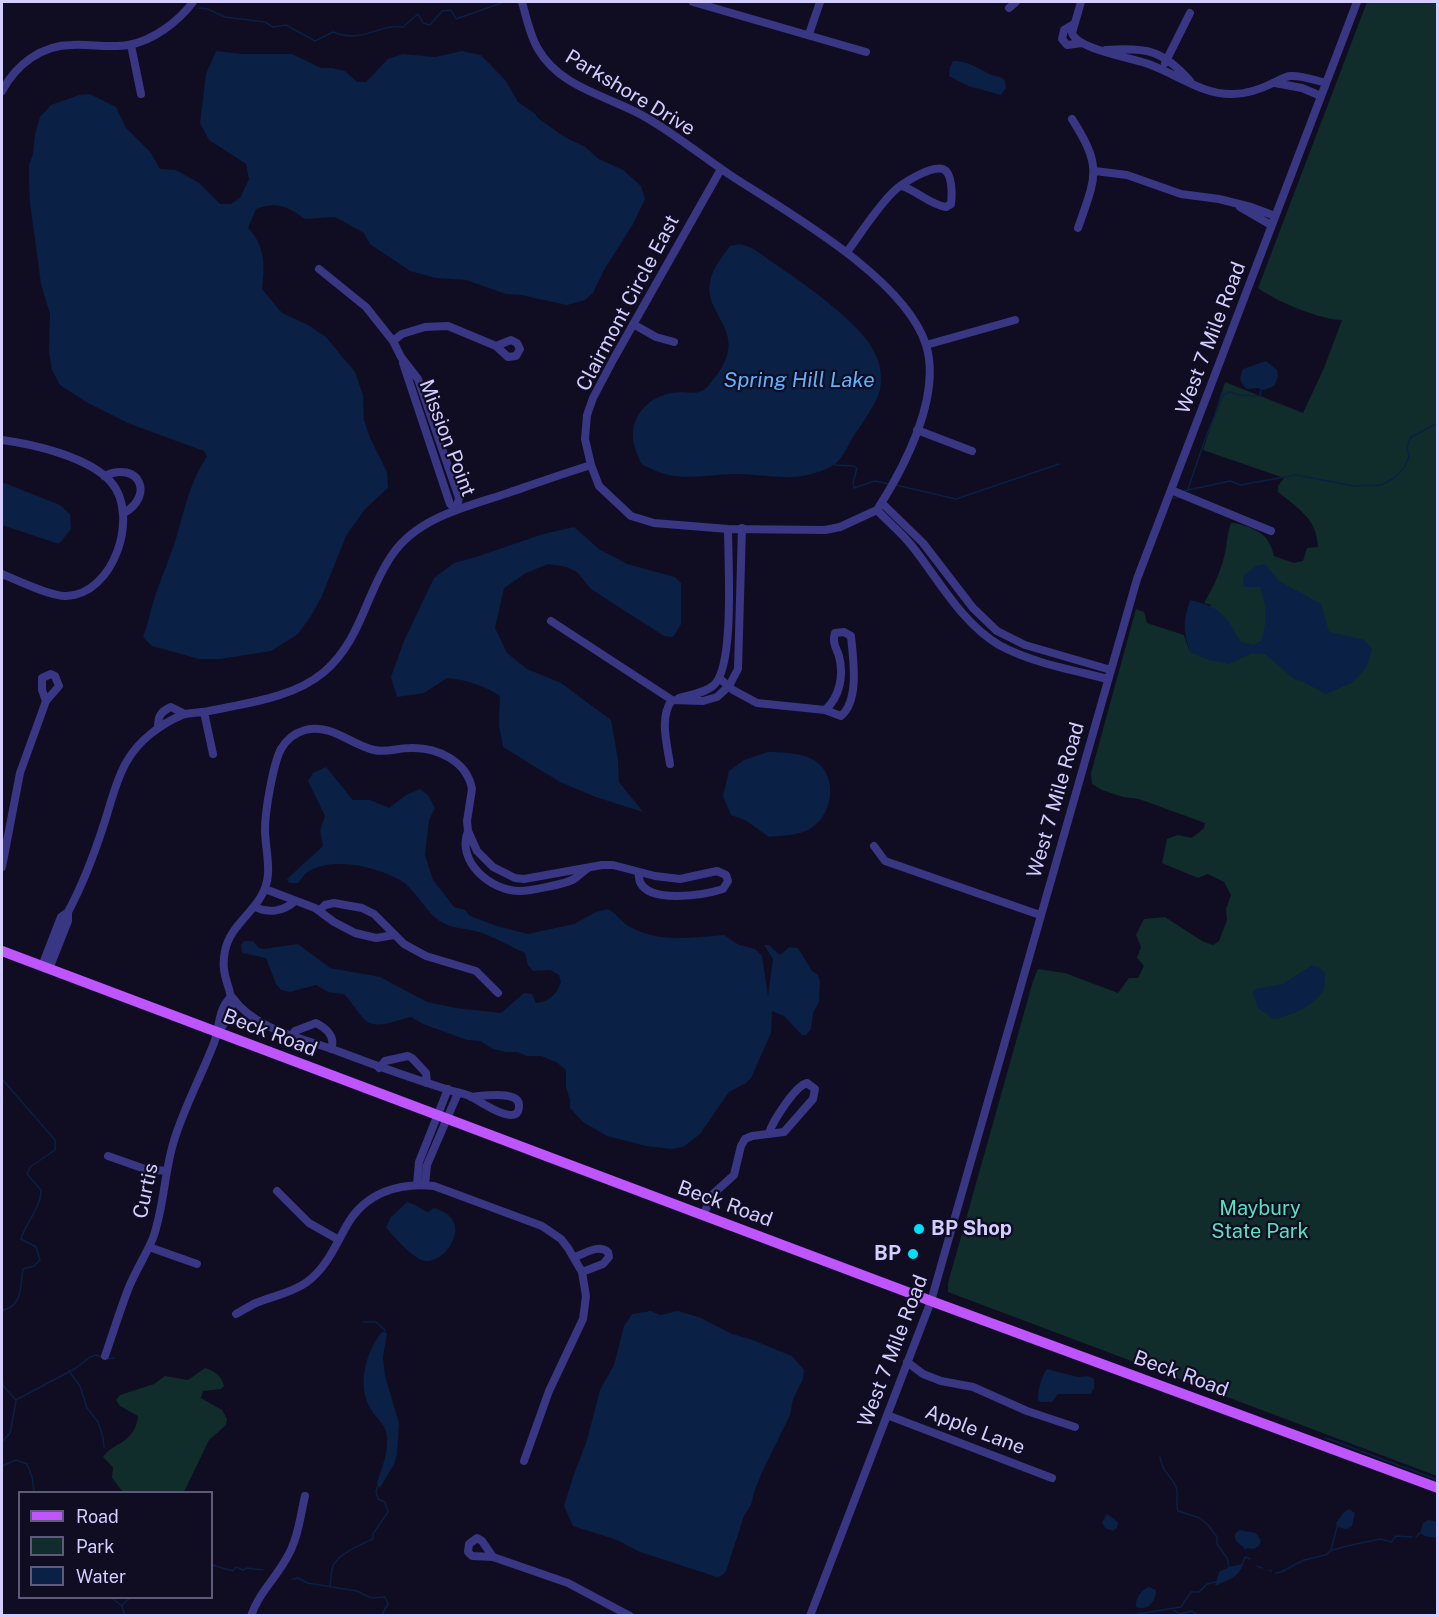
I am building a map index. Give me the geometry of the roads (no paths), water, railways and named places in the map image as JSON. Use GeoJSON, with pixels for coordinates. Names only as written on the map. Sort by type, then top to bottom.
{"type":"FeatureCollection","features":[{"type":"Feature","properties":{"kind":"main road","name":"Beck Road"},"geometry":{"type":"LineString","coordinates":[[2,951],[931,1301],[1437,1488]]}},
{"type":"Feature","properties":{"kind":"street"},"geometry":{"type":"LineString","coordinates":[[2,91],[7,81],[26,61],[45,51],[70,45],[131,45],[168,26],[182,15],[192,2]]}},
{"type":"Feature","properties":{"kind":"street","name":"Parkshore Drive"},"geometry":{"type":"LineString","coordinates":[[522,2],[538,48],[557,73],[647,118],[847,252],[876,277],[898,301],[914,321],[926,345]]}},
{"type":"Feature","properties":{"kind":"street"},"geometry":{"type":"LineString","coordinates":[[693,2],[867,52]]}},
{"type":"Feature","properties":{"kind":"street"},"geometry":{"type":"LineString","coordinates":[[809,34],[820,2]]}},
{"type":"Feature","properties":{"kind":"street"},"geometry":{"type":"LineString","coordinates":[[1081,2],[1072,33],[1073,37],[1082,43],[1162,70],[1222,94],[1252,91],[1289,76],[1305,77],[1326,83]]}},
{"type":"Feature","properties":{"kind":"street","name":"West 7 Mile Road"},"geometry":{"type":"LineString","coordinates":[[810,1616],[931,1301],[1137,579],[1357,2]]}},
{"type":"Feature","properties":{"kind":"street"},"geometry":{"type":"LineString","coordinates":[[1162,70],[1190,12]]}},
{"type":"Feature","properties":{"kind":"street"},"geometry":{"type":"LineString","coordinates":[[131,45],[141,94]]}},
{"type":"Feature","properties":{"kind":"street"},"geometry":{"type":"LineString","coordinates":[[1103,50],[1143,49],[1168,59],[1193,84]]}},
{"type":"Feature","properties":{"kind":"street"},"geometry":{"type":"LineString","coordinates":[[1274,82],[1302,88],[1321,96]]}},
{"type":"Feature","properties":{"kind":"street"},"geometry":{"type":"LineString","coordinates":[[1072,119],[1089,146],[1095,171],[1078,228]]}},
{"type":"Feature","properties":{"kind":"street","name":"Clairmont Circle East"},"geometry":{"type":"LineString","coordinates":[[721,169],[593,398],[587,416],[585,440],[599,486],[631,516],[654,523],[728,529],[825,531],[840,527],[879,506]]}},
{"type":"Feature","properties":{"kind":"street"},"geometry":{"type":"LineString","coordinates":[[847,252],[881,205],[902,186],[925,172],[942,169],[949,176],[951,204],[940,207],[921,194],[902,186]]}},
{"type":"Feature","properties":{"kind":"street"},"geometry":{"type":"LineString","coordinates":[[1095,171],[1127,175],[1185,196],[1219,199],[1275,216]]}},
{"type":"Feature","properties":{"kind":"street"},"geometry":{"type":"LineString","coordinates":[[1237,205],[1271,225]]}},
{"type":"Feature","properties":{"kind":"street","name":"Mission Point"},"geometry":{"type":"LineString","coordinates":[[319,269],[366,307],[393,341],[417,379],[459,498],[456,510]]}},
{"type":"Feature","properties":{"kind":"street"},"geometry":{"type":"LineString","coordinates":[[879,506],[900,471],[917,430],[929,387],[930,368],[926,345],[1015,320]]}},
{"type":"Feature","properties":{"kind":"street"},"geometry":{"type":"LineString","coordinates":[[633,324],[656,337],[674,342]]}},
{"type":"Feature","properties":{"kind":"street"},"geometry":{"type":"LineString","coordinates":[[393,341],[402,334],[425,327],[448,326],[496,346]]}},
{"type":"Feature","properties":{"kind":"street"},"geometry":{"type":"LineString","coordinates":[[917,430],[972,451]]}},
{"type":"Feature","properties":{"kind":"street"},"geometry":{"type":"LineString","coordinates":[[2,440],[46,449],[84,463],[111,481],[118,492],[124,513],[124,526],[106,574],[89,589],[66,596],[2,574]]}},
{"type":"Feature","properties":{"kind":"street"},"geometry":{"type":"LineString","coordinates":[[46,967],[62,917],[68,912],[84,881],[112,798],[128,760],[158,728],[185,714],[204,712],[286,693],[308,683],[324,672],[341,654],[353,637],[392,554],[423,526],[456,510],[591,465]]}},
{"type":"Feature","properties":{"kind":"street"},"geometry":{"type":"LineString","coordinates":[[104,476],[120,470],[128,471],[136,476],[140,484],[140,495],[131,508],[124,513]]}},
{"type":"Feature","properties":{"kind":"street"},"geometry":{"type":"LineString","coordinates":[[1171,489],[1271,531]]}},
{"type":"Feature","properties":{"kind":"street"},"geometry":{"type":"LineString","coordinates":[[879,506],[923,543],[985,621],[1009,638],[1040,650],[1111,670]]}},
{"type":"Feature","properties":{"kind":"street"},"geometry":{"type":"LineString","coordinates":[[879,506],[964,615],[978,629],[1000,645],[1038,660],[1108,679]]}},
{"type":"Feature","properties":{"kind":"street"},"geometry":{"type":"LineString","coordinates":[[551,621],[672,700],[703,701],[717,697],[736,677],[738,669],[741,627],[742,528]]}},
{"type":"Feature","properties":{"kind":"street"},"geometry":{"type":"LineString","coordinates":[[670,764],[665,719],[667,707],[672,700],[713,686],[725,664],[728,628],[728,529]]}},
{"type":"Feature","properties":{"kind":"street"},"geometry":{"type":"LineString","coordinates":[[930,569],[938,563]]}},
{"type":"Feature","properties":{"kind":"street"},"geometry":{"type":"LineString","coordinates":[[728,591],[741,591]]}},
{"type":"Feature","properties":{"kind":"street"},"geometry":{"type":"LineString","coordinates":[[978,629],[985,621]]}},
{"type":"Feature","properties":{"kind":"street"},"geometry":{"type":"LineString","coordinates":[[728,628],[741,627]]}},
{"type":"Feature","properties":{"kind":"street"},"geometry":{"type":"LineString","coordinates":[[719,678],[749,700],[763,705],[825,710],[841,716],[850,699],[854,660],[851,636],[844,632],[835,633],[833,641],[839,657],[840,677],[837,694],[825,710]]}},
{"type":"Feature","properties":{"kind":"street"},"geometry":{"type":"LineString","coordinates":[[1038,660],[1040,650]]}},
{"type":"Feature","properties":{"kind":"street"},"geometry":{"type":"LineString","coordinates":[[2,867],[18,782],[46,701]]}},
{"type":"Feature","properties":{"kind":"street"},"geometry":{"type":"LineString","coordinates":[[204,712],[213,754]]}},
{"type":"Feature","properties":{"kind":"street"},"geometry":{"type":"LineString","coordinates":[[471,1096],[487,1107],[509,1115],[518,1111],[520,1105],[517,1099],[510,1095],[471,1096],[458,1093],[379,1068],[291,1036],[257,1019],[231,997],[224,971],[225,952],[234,929],[255,907],[266,889],[268,868],[265,825],[277,760],[287,741],[303,731],[323,729],[379,751],[420,748],[450,758],[466,771],[471,783],[467,821],[468,831],[477,851],[493,867],[505,873],[524,879],[570,869],[613,865],[638,873],[680,879],[717,871],[726,875],[728,881],[723,889],[692,896],[653,894],[640,882],[638,873]]}},
{"type":"Feature","properties":{"kind":"street"},"geometry":{"type":"LineString","coordinates":[[468,831],[464,841],[469,862],[479,873],[500,887],[512,891],[539,888],[573,880],[589,868]]}},
{"type":"Feature","properties":{"kind":"street"},"geometry":{"type":"LineString","coordinates":[[874,846],[885,861],[1040,915]]}},
{"type":"Feature","properties":{"kind":"street"},"geometry":{"type":"LineString","coordinates":[[500,887],[505,873]]}},
{"type":"Feature","properties":{"kind":"street"},"geometry":{"type":"LineString","coordinates":[[266,889],[319,911],[345,928],[366,936],[376,938],[394,935]]}},
{"type":"Feature","properties":{"kind":"street"},"geometry":{"type":"LineString","coordinates":[[255,907],[264,911],[287,908],[295,901]]}},
{"type":"Feature","properties":{"kind":"street"},"geometry":{"type":"LineString","coordinates":[[319,911],[322,906],[334,903],[374,914],[404,944],[426,956],[476,971],[498,993]]}},
{"type":"Feature","properties":{"kind":"street","name":"Curtis"},"geometry":{"type":"LineString","coordinates":[[105,1356],[129,1287],[149,1247],[162,1204],[167,1171],[179,1126],[218,1032],[221,1012],[231,997]]}},
{"type":"Feature","properties":{"kind":"street"},"geometry":{"type":"LineString","coordinates":[[291,1036],[295,1031],[315,1023],[332,1036],[331,1049]]}},
{"type":"Feature","properties":{"kind":"street"},"geometry":{"type":"LineString","coordinates":[[379,1068],[385,1061],[408,1056],[426,1073],[427,1083]]}},
{"type":"Feature","properties":{"kind":"street"},"geometry":{"type":"LineString","coordinates":[[703,1215],[712,1194],[734,1175],[742,1142],[748,1137],[784,1132],[813,1099],[815,1089],[807,1083],[800,1086],[768,1133]]}},
{"type":"Feature","properties":{"kind":"street"},"geometry":{"type":"LineString","coordinates":[[442,1118],[448,1089]]}},
{"type":"Feature","properties":{"kind":"street"},"geometry":{"type":"LineString","coordinates":[[421,1184],[419,1162],[458,1093]]}},
{"type":"Feature","properties":{"kind":"street"},"geometry":{"type":"LineString","coordinates":[[108,1156],[145,1168],[167,1171]]}},
{"type":"Feature","properties":{"kind":"street"},"geometry":{"type":"LineString","coordinates":[[236,1314],[254,1304],[290,1292],[307,1282],[325,1265],[353,1216],[371,1199],[394,1188],[421,1184],[445,1189],[542,1226],[561,1239],[575,1257],[582,1272],[586,1296],[583,1319],[549,1391],[524,1461]]}},
{"type":"Feature","properties":{"kind":"street"},"geometry":{"type":"LineString","coordinates":[[277,1191],[309,1223],[339,1239]]}},
{"type":"Feature","properties":{"kind":"street"},"geometry":{"type":"LineString","coordinates":[[149,1247],[197,1264]]}},
{"type":"Feature","properties":{"kind":"street"},"geometry":{"type":"LineString","coordinates":[[575,1257],[597,1248],[608,1252],[609,1257],[603,1264],[582,1272]]}},
{"type":"Feature","properties":{"kind":"street"},"geometry":{"type":"LineString","coordinates":[[907,1362],[923,1374],[942,1381],[973,1387],[1027,1410],[1076,1427]]}},
{"type":"Feature","properties":{"kind":"street","name":"Apple Lane"},"geometry":{"type":"LineString","coordinates":[[887,1415],[1008,1459],[1052,1478]]}},
{"type":"Feature","properties":{"kind":"street"},"geometry":{"type":"LineString","coordinates":[[252,1616],[258,1600],[289,1554],[297,1535],[305,1496]]}},
{"type":"Feature","properties":{"kind":"street"},"geometry":{"type":"LineString","coordinates":[[493,1557],[568,1583],[630,1616]]}},
{"type":"Feature","properties":{"kind":"water"},"geometry":{"type":"Polygon","coordinates":[[[216,51],[242,54],[292,54],[321,68],[345,71],[357,82],[366,82],[388,59],[403,54],[435,57],[462,51],[481,55],[506,81],[518,102],[563,136],[585,147],[599,159],[623,170],[641,186],[645,199],[593,293],[585,300],[567,305],[506,294],[466,280],[436,278],[410,271],[370,244],[364,233],[335,217],[305,219],[287,208],[276,205],[256,209],[248,228],[258,241],[263,256],[262,289],[282,313],[308,325],[326,337],[355,372],[363,395],[364,420],[387,472],[388,488],[366,508],[347,534],[321,598],[298,634],[271,651],[220,659],[199,659],[152,646],[143,637],[189,494],[207,456],[204,451],[130,424],[86,402],[60,385],[52,370],[49,352],[50,314],[41,284],[30,203],[29,165],[40,117],[51,105],[79,95],[90,94],[116,107],[126,128],[151,153],[160,169],[176,170],[199,183],[220,204],[231,204],[240,198],[249,179],[246,164],[209,140],[200,123],[206,74],[216,51]]]}},
{"type":"Feature","properties":{"kind":"water"},"geometry":{"type":"Polygon","coordinates":[[[953,61],[966,63],[1001,77],[1005,81],[1006,88],[1001,95],[968,86],[949,76],[953,61]]]}},
{"type":"Feature","properties":{"kind":"water","name":"Spring Hill Lake"},"geometry":{"type":"Polygon","coordinates":[[[740,244],[758,252],[812,290],[861,333],[873,350],[880,369],[879,395],[841,457],[835,464],[820,472],[797,477],[727,474],[682,477],[661,473],[645,466],[640,461],[634,441],[634,425],[637,417],[653,400],[667,394],[703,391],[722,367],[728,354],[729,342],[712,303],[710,282],[715,268],[730,246],[740,244]]]}},
{"type":"Feature","properties":{"kind":"water"},"geometry":{"type":"Polygon","coordinates":[[[1266,361],[1277,370],[1278,377],[1274,386],[1264,390],[1247,389],[1241,380],[1243,369],[1266,361]]]}},
{"type":"Feature","properties":{"kind":"water"},"geometry":{"type":"Polygon","coordinates":[[[2,482],[60,505],[70,514],[71,529],[59,544],[2,525],[2,482]]]}},
{"type":"Feature","properties":{"kind":"water"},"geometry":{"type":"Polygon","coordinates":[[[574,527],[599,549],[627,564],[675,577],[681,583],[681,624],[673,637],[664,636],[591,589],[577,572],[567,567],[548,564],[526,573],[504,588],[495,628],[507,653],[527,669],[561,683],[611,720],[618,760],[619,782],[643,812],[596,797],[560,782],[503,747],[499,725],[500,696],[494,692],[475,684],[447,678],[424,693],[397,697],[391,677],[404,641],[434,578],[454,563],[543,534],[574,527]]]}},
{"type":"Feature","properties":{"kind":"water"},"geometry":{"type":"Polygon","coordinates":[[[1265,564],[1279,581],[1321,604],[1329,632],[1364,640],[1372,649],[1366,668],[1353,682],[1326,694],[1294,679],[1265,654],[1252,653],[1229,664],[1206,659],[1190,652],[1185,626],[1190,600],[1216,609],[1231,625],[1241,642],[1254,645],[1261,641],[1266,620],[1260,587],[1244,587],[1243,576],[1256,566],[1265,564]]]}},
{"type":"Feature","properties":{"kind":"water"},"geometry":{"type":"Polygon","coordinates":[[[768,752],[805,756],[819,764],[826,772],[829,782],[829,803],[825,813],[810,829],[795,834],[769,837],[745,820],[731,815],[723,796],[729,771],[744,760],[768,752]]]}},
{"type":"Feature","properties":{"kind":"water"},"geometry":{"type":"Polygon","coordinates":[[[326,767],[353,800],[370,800],[389,808],[406,795],[420,789],[428,795],[435,808],[429,820],[425,855],[433,880],[454,907],[465,910],[470,916],[528,934],[574,924],[596,912],[608,909],[630,927],[654,936],[688,938],[724,935],[739,945],[755,949],[762,956],[768,996],[773,959],[764,945],[769,945],[780,955],[789,947],[798,948],[820,981],[819,1002],[813,1013],[811,1029],[806,1035],[802,1035],[784,1016],[772,1011],[771,1033],[751,1078],[729,1092],[700,1134],[683,1147],[672,1149],[646,1146],[607,1136],[583,1122],[570,1108],[566,1070],[556,1062],[541,1056],[527,1056],[517,1052],[493,1049],[480,1041],[467,1040],[423,1024],[411,1017],[388,1023],[370,1023],[362,1017],[344,994],[328,992],[316,985],[290,992],[281,990],[276,984],[266,958],[242,953],[241,945],[244,941],[253,941],[263,949],[298,944],[330,968],[380,977],[427,1002],[456,1008],[501,1013],[524,993],[532,994],[536,1003],[549,999],[555,994],[561,982],[559,975],[550,970],[533,971],[528,965],[525,953],[485,934],[443,923],[431,913],[406,884],[391,875],[356,865],[332,864],[311,870],[298,883],[289,883],[287,879],[323,846],[320,831],[325,816],[308,781],[313,773],[326,767]]]}},
{"type":"Feature","properties":{"kind":"water"},"geometry":{"type":"Polygon","coordinates":[[[1312,965],[1325,973],[1325,983],[1320,994],[1309,1005],[1274,1019],[1258,1008],[1253,994],[1255,989],[1283,984],[1312,965]]]}},
{"type":"Feature","properties":{"kind":"water"},"geometry":{"type":"Polygon","coordinates":[[[407,1202],[428,1212],[434,1208],[447,1214],[454,1222],[453,1240],[441,1256],[433,1260],[420,1259],[404,1247],[386,1227],[391,1217],[407,1202]]]}},
{"type":"Feature","properties":{"kind":"water"},"geometry":{"type":"Polygon","coordinates":[[[651,1311],[660,1315],[678,1311],[701,1318],[732,1334],[792,1356],[804,1370],[803,1379],[793,1399],[790,1415],[763,1470],[751,1505],[744,1516],[726,1571],[717,1577],[640,1552],[617,1540],[573,1526],[564,1506],[587,1440],[600,1390],[614,1365],[624,1326],[632,1314],[651,1311]]]}},
{"type":"Feature","properties":{"kind":"water"},"geometry":{"type":"Polygon","coordinates":[[[382,1332],[387,1333],[383,1357],[385,1376],[399,1423],[397,1455],[380,1488],[377,1483],[386,1455],[387,1434],[367,1402],[364,1381],[367,1360],[382,1332]]]}},
{"type":"Feature","properties":{"kind":"water"},"geometry":{"type":"Polygon","coordinates":[[[1047,1369],[1078,1377],[1088,1376],[1094,1379],[1094,1388],[1091,1394],[1058,1394],[1052,1402],[1041,1402],[1038,1400],[1039,1387],[1047,1369]]]}},
{"type":"Feature","properties":{"kind":"water"},"geometry":{"type":"Polygon","coordinates":[[[1349,1509],[1355,1513],[1352,1526],[1347,1529],[1337,1527],[1336,1523],[1349,1509]]]}},
{"type":"Feature","properties":{"kind":"water"},"geometry":{"type":"Polygon","coordinates":[[[1107,1514],[1118,1522],[1117,1528],[1113,1531],[1105,1528],[1102,1522],[1107,1514]]]}},
{"type":"Feature","properties":{"kind":"water"},"geometry":{"type":"Polygon","coordinates":[[[1429,1520],[1437,1522],[1437,1538],[1420,1533],[1423,1523],[1429,1520]]]}},
{"type":"Feature","properties":{"kind":"water"},"geometry":{"type":"Polygon","coordinates":[[[1240,1530],[1256,1533],[1261,1541],[1259,1546],[1244,1550],[1235,1537],[1240,1530]]]}},
{"type":"Feature","properties":{"kind":"water"},"geometry":{"type":"Polygon","coordinates":[[[1243,1564],[1236,1576],[1215,1586],[1219,1572],[1243,1564]]]}},
{"type":"Feature","properties":{"kind":"water"},"geometry":{"type":"Polygon","coordinates":[[[1149,1587],[1156,1590],[1153,1602],[1148,1607],[1136,1607],[1139,1595],[1149,1587]]]}},
{"type":"Feature","properties":{"kind":"waterway"},"geometry":{"type":"LineString","coordinates":[[199,8],[208,9],[225,17],[265,22],[273,27],[286,25],[315,41],[333,32],[353,36],[385,28],[403,27],[418,14],[423,23],[430,25],[442,11],[451,10],[456,19],[504,2]]}},
{"type":"Feature","properties":{"kind":"waterway"},"geometry":{"type":"LineString","coordinates":[[1188,489],[1223,395],[1230,392],[1260,396],[1261,390]]}},
{"type":"Feature","properties":{"kind":"waterway"},"geometry":{"type":"LineString","coordinates":[[1184,491],[1230,481],[1240,485],[1296,475],[1354,486],[1381,485],[1394,478],[1404,468],[1409,457],[1407,447],[1411,437],[1438,423]]}},
{"type":"Feature","properties":{"kind":"waterway"},"geometry":{"type":"LineString","coordinates":[[896,485],[956,499],[1059,464]]}},
{"type":"Feature","properties":{"kind":"waterway"},"geometry":{"type":"LineString","coordinates":[[835,465],[857,468],[854,488],[875,481],[889,484]]}},
{"type":"Feature","properties":{"kind":"waterway"},"geometry":{"type":"LineString","coordinates":[[1173,498],[1178,497]]}},
{"type":"Feature","properties":{"kind":"waterway"},"geometry":{"type":"LineString","coordinates":[[2,1079],[55,1140],[55,1150],[30,1167],[27,1174],[41,1190],[39,1203],[21,1239],[36,1247],[40,1260],[34,1266],[23,1269],[17,1299],[2,1313]]}},
{"type":"Feature","properties":{"kind":"waterway"},"geometry":{"type":"LineString","coordinates":[[363,1322],[376,1322],[385,1330],[383,1334]]}},
{"type":"Feature","properties":{"kind":"waterway"},"geometry":{"type":"LineString","coordinates":[[16,1400],[76,1368],[90,1357],[96,1355],[102,1357]]}},
{"type":"Feature","properties":{"kind":"waterway"},"geometry":{"type":"LineString","coordinates":[[106,1359],[114,1358]]}},
{"type":"Feature","properties":{"kind":"waterway"},"geometry":{"type":"LineString","coordinates":[[69,1371],[80,1386],[87,1408],[98,1422],[104,1447]]}},
{"type":"Feature","properties":{"kind":"waterway"},"geometry":{"type":"LineString","coordinates":[[2,1380],[4,1387],[16,1400]]}},
{"type":"Feature","properties":{"kind":"waterway"},"geometry":{"type":"LineString","coordinates":[[2,1442],[10,1433],[16,1401]]}},
{"type":"Feature","properties":{"kind":"waterway"},"geometry":{"type":"LineString","coordinates":[[1326,1438],[1438,1480]]}},
{"type":"Feature","properties":{"kind":"waterway"},"geometry":{"type":"LineString","coordinates":[[1160,1457],[1163,1467],[1176,1487],[1178,1511],[1200,1518],[1208,1525],[1217,1537],[1217,1544],[1227,1558],[1229,1567]]}},
{"type":"Feature","properties":{"kind":"waterway"},"geometry":{"type":"LineString","coordinates":[[2,1466],[16,1460],[27,1464],[34,1491]]}},
{"type":"Feature","properties":{"kind":"waterway"},"geometry":{"type":"LineString","coordinates":[[330,1586],[332,1568],[336,1562],[351,1550],[373,1539],[373,1534],[388,1512],[385,1502],[378,1499],[376,1491],[378,1485]]}},
{"type":"Feature","properties":{"kind":"waterway"},"geometry":{"type":"LineString","coordinates":[[1331,1550],[1337,1527]]}},
{"type":"Feature","properties":{"kind":"waterway"},"geometry":{"type":"LineString","coordinates":[[1416,1537],[1420,1533]]}},
{"type":"Feature","properties":{"kind":"waterway"},"geometry":{"type":"LineString","coordinates":[[1276,1573],[1304,1560],[1326,1555],[1330,1551],[1347,1546],[1380,1539],[1391,1542],[1396,1536],[1412,1537]]}},
{"type":"Feature","properties":{"kind":"waterway"},"geometry":{"type":"LineString","coordinates":[[1242,1565],[1245,1557],[1250,1559]]}},
{"type":"Feature","properties":{"kind":"waterway"},"geometry":{"type":"LineString","coordinates":[[213,1565],[233,1571],[236,1567],[243,1570],[247,1568],[263,1570]]}},
{"type":"Feature","properties":{"kind":"waterway"},"geometry":{"type":"LineString","coordinates":[[1257,1566],[1262,1568]]}},
{"type":"Feature","properties":{"kind":"waterway"},"geometry":{"type":"LineString","coordinates":[[293,1579],[298,1578],[307,1583],[357,1591],[371,1598],[385,1597],[388,1604],[381,1616]]}},
{"type":"Feature","properties":{"kind":"waterway"},"geometry":{"type":"LineString","coordinates":[[1125,1616],[1181,1607],[1191,1592],[1199,1592],[1207,1584],[1216,1582]]}},
{"type":"Feature","properties":{"kind":"waterway"},"geometry":{"type":"LineString","coordinates":[[113,1599],[122,1606],[125,1616]]}},
{"type":"Feature","properties":{"kind":"waterway"},"geometry":{"type":"LineString","coordinates":[[122,1605],[129,1599]]}},
{"type":"Feature","properties":{"kind":"waterway"},"geometry":{"type":"LineString","coordinates":[[1174,1610],[1179,1614],[1192,1611],[1199,1616]]}},
{"type":"Feature","properties":{"kind":"place","name":"BP Shop"},"geometry":{"type":"Point","coordinates":[919,1229]}},
{"type":"Feature","properties":{"kind":"place","name":"BP"},"geometry":{"type":"Point","coordinates":[913,1254]}},
{"type":"Feature","properties":{"kind":"park label","name":"Maybury State Park"},"geometry":{"type":"Point","coordinates":[1260,1220]}}]}
